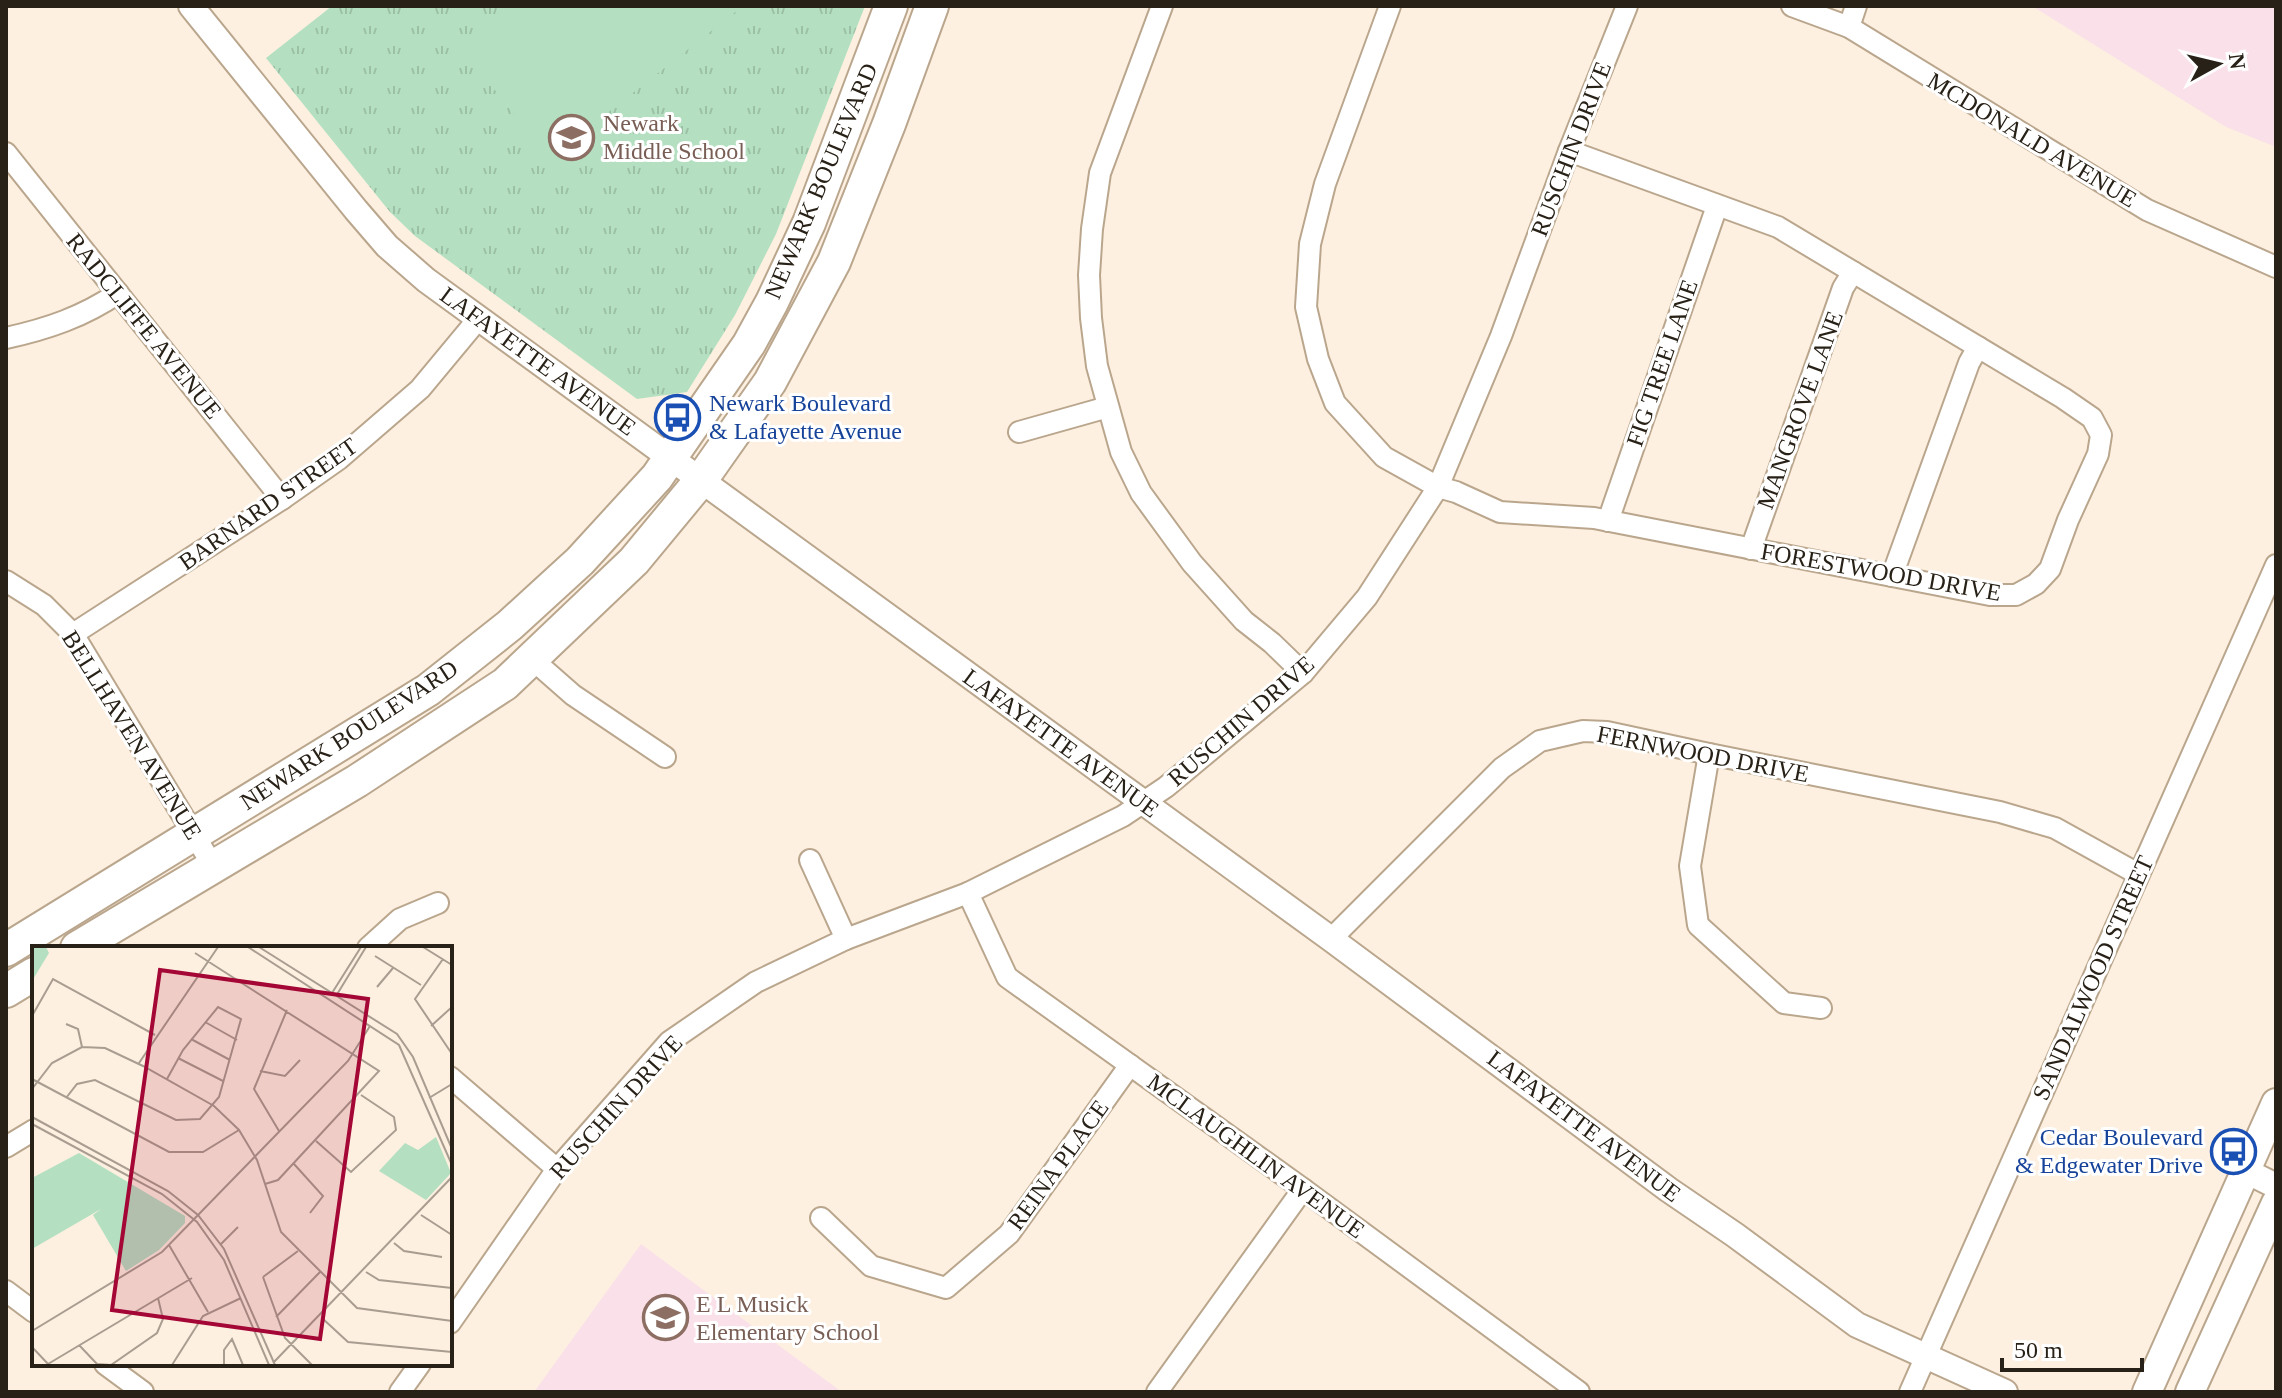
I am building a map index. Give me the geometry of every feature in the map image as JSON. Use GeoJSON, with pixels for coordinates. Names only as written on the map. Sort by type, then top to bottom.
{"type":"FeatureCollection","features":[{"type":"Feature","properties":{"kind":"main road","name":"NEWARK BOULEVARD"},"geometry":{"type":"LineString","coordinates":[[6,950],[428,690],[510,625],[580,561],[657,477],[749,344],[809,223],[891,6]]}},
{"type":"Feature","properties":{"kind":"main road","name":"NEWARK BOULEVARD"},"geometry":{"type":"LineString","coordinates":[[80,946],[357,781],[505,684],[634,561],[701,480],[770,382],[834,262],[932,6]]}},
{"type":"Feature","properties":{"kind":"main road"},"geometry":{"type":"LineString","coordinates":[[6,991],[32,975]]}},
{"type":"Feature","properties":{"kind":"main road"},"geometry":{"type":"LineString","coordinates":[[2147,1392],[2259,1158],[2276,1103]]}},
{"type":"Feature","properties":{"kind":"main road"},"geometry":{"type":"LineString","coordinates":[[2190,1392],[2276,1203]]}},
{"type":"Feature","properties":{"kind":"street","name":"LAFAYETTE AVENUE"},"geometry":{"type":"LineString","coordinates":[[191,6],[387,246],[426,280],[1857,1325],[2005,1392]]}},
{"type":"Feature","properties":{"kind":"street"},"geometry":{"type":"LineString","coordinates":[[1162,6],[1100,173],[1089,275],[1097,366],[1121,452],[1141,493],[1192,563],[1244,621],[1303,673]]}},
{"type":"Feature","properties":{"kind":"street","name":"FORESTWOOD DRIVE"},"geometry":{"type":"LineString","coordinates":[[1390,6],[1325,184],[1310,244],[1306,307],[1318,359],[1335,403],[1384,457],[1438,487],[1500,512],[1608,521],[1990,595],[2016,595],[2036,584],[2050,569],[2098,454],[2101,435],[2092,418],[1778,227],[1569,151]]}},
{"type":"Feature","properties":{"kind":"street","name":"RUSCHIN DRIVE"},"geometry":{"type":"LineString","coordinates":[[452,1320],[557,1169],[669,1042],[756,982],[846,939],[968,893],[1123,816],[1166,787],[1303,673],[1367,597],[1438,487],[1501,336],[1569,151],[1627,6]]}},
{"type":"Feature","properties":{"kind":"street","name":"MCDONALD AVENUE"},"geometry":{"type":"LineString","coordinates":[[1792,6],[1849,27],[2147,210],[2276,267]]}},
{"type":"Feature","properties":{"kind":"street"},"geometry":{"type":"LineString","coordinates":[[1849,27],[1856,6]]}},
{"type":"Feature","properties":{"kind":"street","name":"RADCLIFFE AVENUE"},"geometry":{"type":"LineString","coordinates":[[6,153],[282,499]]}},
{"type":"Feature","properties":{"kind":"street","name":"FIG TREE LANE"},"geometry":{"type":"LineString","coordinates":[[1608,521],[1717,206]]}},
{"type":"Feature","properties":{"kind":"street","name":"MANGROVE LANE"},"geometry":{"type":"LineString","coordinates":[[1751,549],[1843,288],[1853,272]]}},
{"type":"Feature","properties":{"kind":"street"},"geometry":{"type":"LineString","coordinates":[[6,338],[47,328],[94,309],[118,293]]}},
{"type":"Feature","properties":{"kind":"street","name":"BARNARD STREET"},"geometry":{"type":"LineString","coordinates":[[73,634],[339,459],[420,389],[479,318]]}},
{"type":"Feature","properties":{"kind":"street"},"geometry":{"type":"LineString","coordinates":[[1892,576],[1969,363],[1978,347]]}},
{"type":"Feature","properties":{"kind":"street"},"geometry":{"type":"LineString","coordinates":[[1019,432],[1108,407]]}},
{"type":"Feature","properties":{"kind":"street","name":"SANDALWOOD STREET"},"geometry":{"type":"LineString","coordinates":[[1910,1392],[2276,565]]}},
{"type":"Feature","properties":{"kind":"street","name":"BELLHAVEN AVENUE"},"geometry":{"type":"LineString","coordinates":[[6,581],[44,605],[73,634],[213,866]]}},
{"type":"Feature","properties":{"kind":"street"},"geometry":{"type":"LineString","coordinates":[[532,659],[573,695],[665,757]]}},
{"type":"Feature","properties":{"kind":"street","name":"FERNWOOD DRIVE"},"geometry":{"type":"LineString","coordinates":[[1331,939],[1502,768],[1540,741],[1583,731],[1607,732],[2000,812],[2055,828],[2138,874]]}},
{"type":"Feature","properties":{"kind":"street"},"geometry":{"type":"LineString","coordinates":[[1709,754],[1690,866],[1698,925],[1784,1003],[1821,1008]]}},
{"type":"Feature","properties":{"kind":"street"},"geometry":{"type":"LineString","coordinates":[[810,860],[846,939]]}},
{"type":"Feature","properties":{"kind":"street","name":"MCLAUGHLIN AVENUE"},"geometry":{"type":"LineString","coordinates":[[968,893],[1007,977],[1579,1392]]}},
{"type":"Feature","properties":{"kind":"street"},"geometry":{"type":"LineString","coordinates":[[370,946],[400,919],[438,903]]}},
{"type":"Feature","properties":{"kind":"street","name":"REINA PLACE"},"geometry":{"type":"LineString","coordinates":[[821,1218],[871,1266],[946,1288],[1009,1234],[1130,1065]]}},
{"type":"Feature","properties":{"kind":"street"},"geometry":{"type":"LineString","coordinates":[[452,1079],[557,1169]]}},
{"type":"Feature","properties":{"kind":"street"},"geometry":{"type":"LineString","coordinates":[[6,1147],[32,1131]]}},
{"type":"Feature","properties":{"kind":"street"},"geometry":{"type":"LineString","coordinates":[[2259,1158],[2276,1186]]}},
{"type":"Feature","properties":{"kind":"street"},"geometry":{"type":"LineString","coordinates":[[1157,1392],[1303,1189]]}},
{"type":"Feature","properties":{"kind":"street"},"geometry":{"type":"LineString","coordinates":[[6,1291],[32,1310]]}},
{"type":"Feature","properties":{"kind":"street"},"geometry":{"type":"LineString","coordinates":[[108,1366],[139,1391]]}},
{"type":"Feature","properties":{"kind":"street"},"geometry":{"type":"LineString","coordinates":[[400,1392],[419,1366]]}},
{"type":"Feature","properties":{"kind":"shaded area"},"geometry":{"type":"Polygon","coordinates":[[[2032,6],[2276,6],[2276,147],[2226,127],[2032,6]]]}},
{"type":"Feature","properties":{"kind":"shaded area","name":"E L Musick Elementary School"},"geometry":{"type":"Polygon","coordinates":[[[641,1244],[842,1392],[534,1392],[641,1244]]]}},
{"type":"Feature","properties":{"kind":"green space","name":"Newark Middle School"},"geometry":{"type":"Polygon","coordinates":[[[332,6],[865,6],[776,234],[735,315],[687,392],[637,399],[415,236],[390,212],[266,58],[332,6]]]}},
{"type":"Feature","properties":{"kind":"green space"},"geometry":{"type":"Polygon","coordinates":[[[524,6],[743,6],[549,159],[465,52],[524,6]]]}},
{"type":"Feature","properties":{"kind":"place","name":"Newark Middle School"},"geometry":{"type":"Point","coordinates":[572,137]}},
{"type":"Feature","properties":{"kind":"place","name":"Newark Boulevard & Lafayette Avenue"},"geometry":{"type":"Point","coordinates":[678,417]}},
{"type":"Feature","properties":{"kind":"place","name":"Cedar Boulevard & Edgewater Drive"},"geometry":{"type":"Point","coordinates":[2234,1151]}},
{"type":"Feature","properties":{"kind":"place","name":"E L Musick Elementary School"},"geometry":{"type":"Point","coordinates":[665,1318]}}]}
